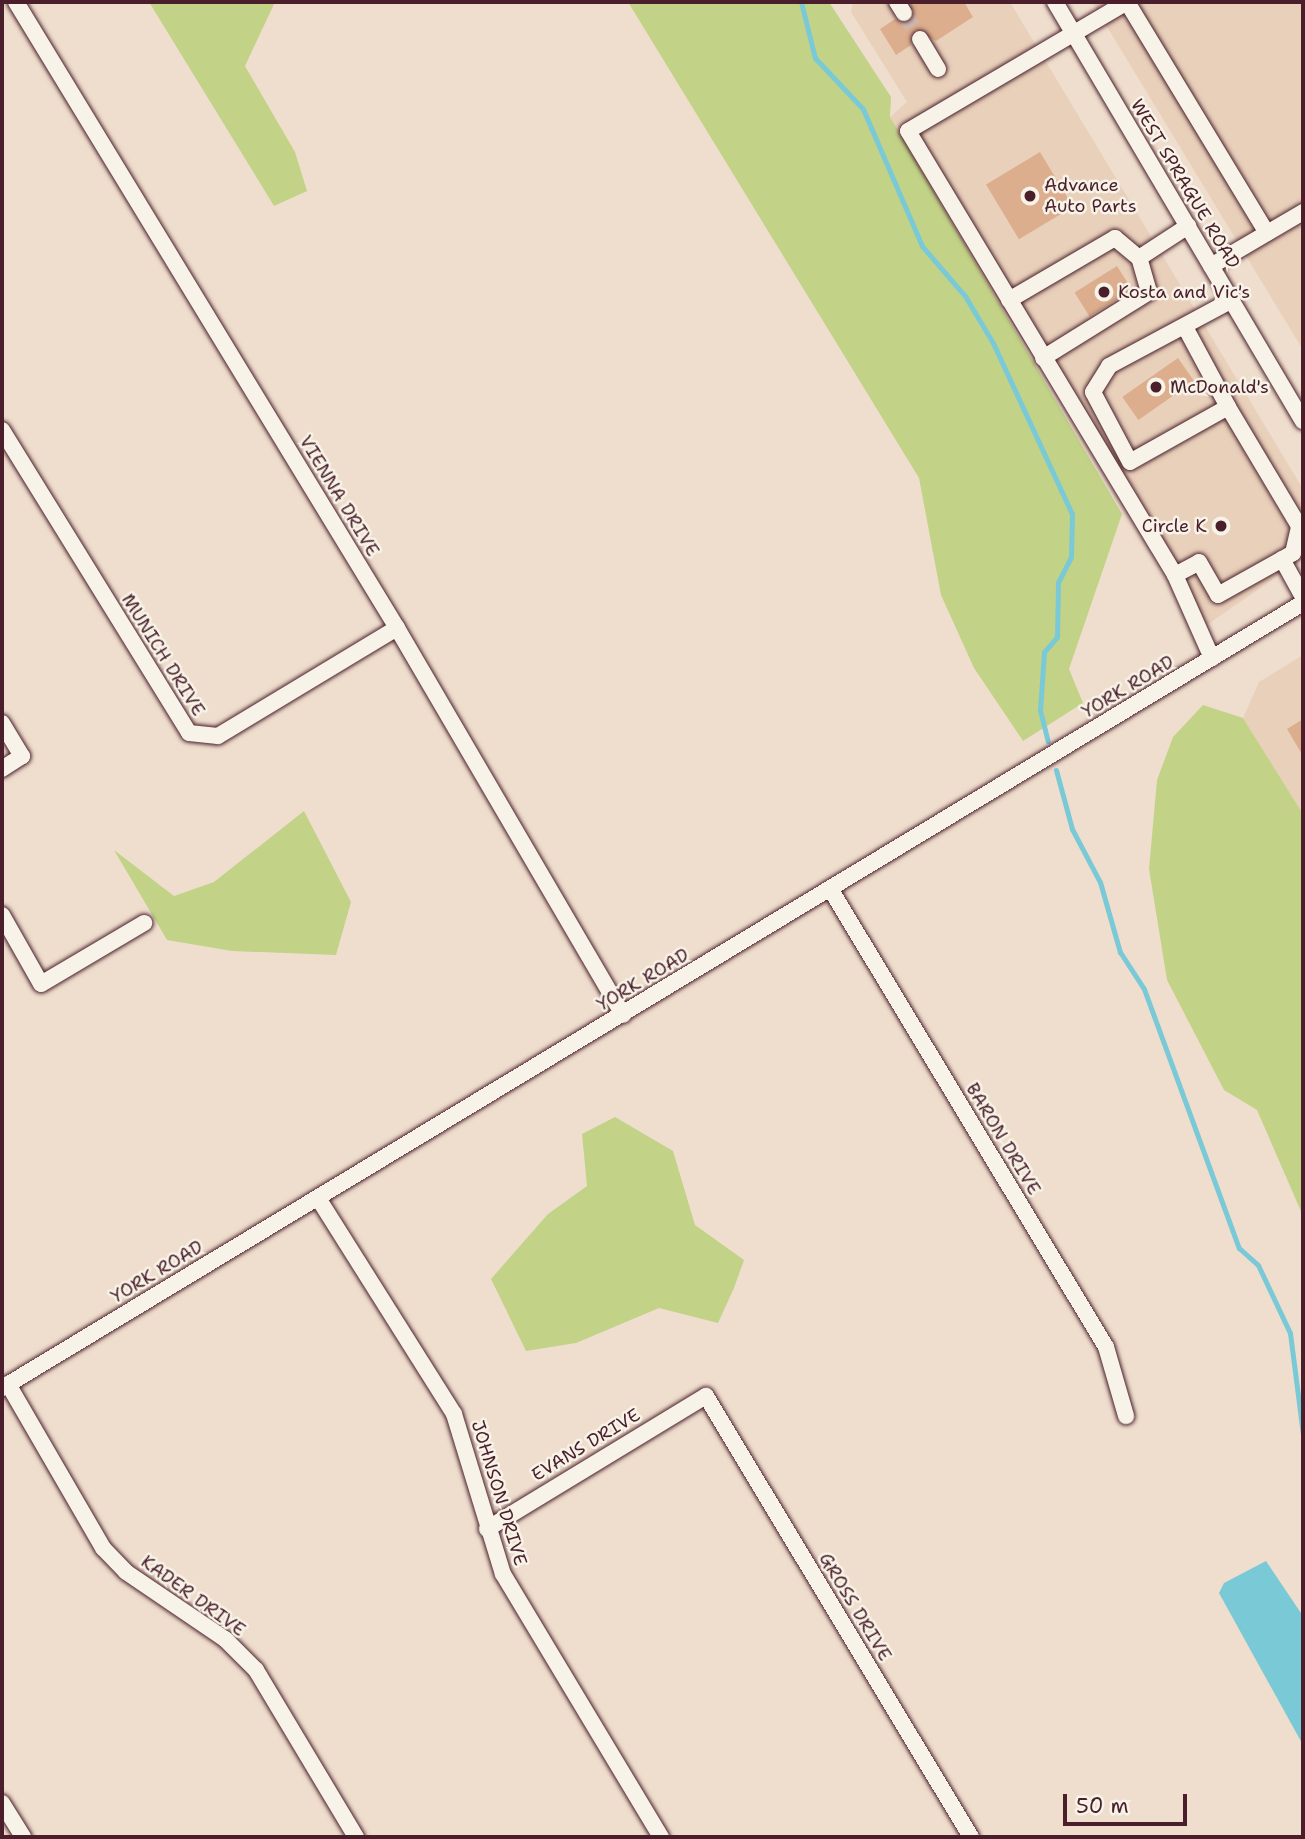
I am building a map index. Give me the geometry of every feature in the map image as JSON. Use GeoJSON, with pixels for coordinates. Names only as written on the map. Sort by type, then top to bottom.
{"type":"FeatureCollection","features":[{"type":"Feature","properties":{"kind":"street","name":"VIENNA DRIVE"},"geometry":{"type":"LineString","coordinates":[[16,2],[397,628],[623,1015]]}},
{"type":"Feature","properties":{"kind":"street","name":"WEST SPRAGUE ROAD"},"geometry":{"type":"LineString","coordinates":[[1055,2],[1303,421]]}},
{"type":"Feature","properties":{"kind":"street"},"geometry":{"type":"LineString","coordinates":[[1212,658],[1175,575],[908,131],[1127,2],[1268,233]]}},
{"type":"Feature","properties":{"kind":"street"},"geometry":{"type":"LineString","coordinates":[[920,39],[938,69]]}},
{"type":"Feature","properties":{"kind":"street"},"geometry":{"type":"LineString","coordinates":[[1212,266],[1303,212]]}},
{"type":"Feature","properties":{"kind":"street"},"geometry":{"type":"LineString","coordinates":[[1139,258],[1188,226]]}},
{"type":"Feature","properties":{"kind":"street"},"geometry":{"type":"LineString","coordinates":[[1009,300],[1115,238],[1139,258],[1149,292],[1043,358]]}},
{"type":"Feature","properties":{"kind":"street"},"geometry":{"type":"LineString","coordinates":[[1130,461],[1093,392],[1109,366],[1232,300]]}},
{"type":"Feature","properties":{"kind":"street"},"geometry":{"type":"LineString","coordinates":[[1175,575],[1199,562],[1218,595],[1293,552],[1298,526],[1180,330]]}},
{"type":"Feature","properties":{"kind":"street"},"geometry":{"type":"LineString","coordinates":[[1112,472],[1228,407]]}},
{"type":"Feature","properties":{"kind":"street","name":"MUNICH DRIVE"},"geometry":{"type":"LineString","coordinates":[[2,430],[190,733],[218,736],[397,628]]}},
{"type":"Feature","properties":{"kind":"street"},"geometry":{"type":"LineString","coordinates":[[1282,559],[1303,597]]}},
{"type":"Feature","properties":{"kind":"street","name":"YORK ROAD"},"geometry":{"type":"LineString","coordinates":[[5,1386],[1303,603]]}},
{"type":"Feature","properties":{"kind":"street"},"geometry":{"type":"LineString","coordinates":[[2,723],[22,756],[2,769]]}},
{"type":"Feature","properties":{"kind":"street","name":"BARON DRIVE"},"geometry":{"type":"LineString","coordinates":[[831,890],[1106,1347],[1126,1416]]}},
{"type":"Feature","properties":{"kind":"street"},"geometry":{"type":"LineString","coordinates":[[2,915],[41,984],[144,923]]}},
{"type":"Feature","properties":{"kind":"street","name":"JOHNSON DRIVE"},"geometry":{"type":"LineString","coordinates":[[318,1198],[454,1414],[487,1529],[503,1574],[661,1837]]}},
{"type":"Feature","properties":{"kind":"street","name":"KADER DRIVE"},"geometry":{"type":"LineString","coordinates":[[5,1386],[103,1548],[126,1572],[225,1639],[256,1670],[356,1837]]}},
{"type":"Feature","properties":{"kind":"street","name":"EVANS DRIVE"},"geometry":{"type":"LineString","coordinates":[[487,1529],[706,1396]]}},
{"type":"Feature","properties":{"kind":"street","name":"GROSS DRIVE"},"geometry":{"type":"LineString","coordinates":[[706,1396],[971,1837]]}},
{"type":"Feature","properties":{"kind":"street"},"geometry":{"type":"LineString","coordinates":[[2,1803],[23,1837]]}},
{"type":"Feature","properties":{"kind":"shaded area"},"geometry":{"type":"Polygon","coordinates":[[[853,2],[1010,2],[1303,489],[1303,558],[1207,625],[998,301],[890,117],[907,102],[851,12],[853,2]]]}},
{"type":"Feature","properties":{"kind":"shaded area"},"geometry":{"type":"Polygon","coordinates":[[[1092,2],[1303,2],[1303,350],[1092,2]]]}},
{"type":"Feature","properties":{"kind":"shaded area"},"geometry":{"type":"Polygon","coordinates":[[[1303,655],[1303,814],[1243,718],[1259,682],[1303,655]]]}},
{"type":"Feature","properties":{"kind":"green space"},"geometry":{"type":"Polygon","coordinates":[[[149,2],[275,2],[245,66],[295,152],[307,191],[274,206],[149,2]]]}},
{"type":"Feature","properties":{"kind":"green space"},"geometry":{"type":"Polygon","coordinates":[[[628,2],[829,2],[891,97],[890,117],[1122,514],[1069,669],[1083,703],[1023,741],[974,668],[941,595],[919,478],[628,2]]]}},
{"type":"Feature","properties":{"kind":"green space"},"geometry":{"type":"Polygon","coordinates":[[[1203,705],[1243,718],[1303,814],[1303,1216],[1257,1110],[1224,1090],[1167,980],[1149,869],[1157,780],[1173,737],[1203,705]]]}},
{"type":"Feature","properties":{"kind":"green space"},"geometry":{"type":"Polygon","coordinates":[[[304,811],[351,902],[336,955],[232,951],[167,940],[114,850],[174,896],[214,882],[304,811]]]}},
{"type":"Feature","properties":{"kind":"green space"},"geometry":{"type":"Polygon","coordinates":[[[615,1117],[673,1151],[695,1225],[744,1260],[734,1288],[718,1323],[659,1308],[576,1343],[526,1351],[491,1279],[548,1214],[587,1186],[582,1134],[615,1117]]]}},
{"type":"Feature","properties":{"kind":"water"},"geometry":{"type":"Polygon","coordinates":[[[1266,1561],[1303,1616],[1303,1745],[1219,1593],[1224,1583],[1266,1561]]]}},
{"type":"Feature","properties":{"kind":"building"},"geometry":{"type":"Polygon","coordinates":[[[910,2],[964,2],[973,17],[936,41],[915,30],[911,45],[896,55],[880,29],[895,19],[910,21],[910,2]]]}},
{"type":"Feature","properties":{"kind":"building","name":"Advance Auto Parts"},"geometry":{"type":"Polygon","coordinates":[[[1040,152],[1073,207],[1019,239],[986,184],[1040,152]]]}},
{"type":"Feature","properties":{"kind":"building","name":"Kosta and Vic's"},"geometry":{"type":"Polygon","coordinates":[[[1117,266],[1132,290],[1089,316],[1075,292],[1117,266]]]}},
{"type":"Feature","properties":{"kind":"building","name":"McDonald's"},"geometry":{"type":"Polygon","coordinates":[[[1178,358],[1194,381],[1138,420],[1122,397],[1178,358]]]}},
{"type":"Feature","properties":{"kind":"building"},"geometry":{"type":"Polygon","coordinates":[[[1303,719],[1303,756],[1287,729],[1303,719]]]}},
{"type":"Feature","properties":{"kind":"waterway"},"geometry":{"type":"LineString","coordinates":[[801,2],[815,58],[863,109],[922,246],[965,296],[993,343],[1072,514],[1071,557],[1058,582],[1057,637],[1044,652],[1040,710],[1048,741]]}},
{"type":"Feature","properties":{"kind":"waterway"},"geometry":{"type":"LineString","coordinates":[[1056,770],[1072,829],[1100,882],[1120,952],[1144,989],[1239,1248],[1258,1265],[1290,1333],[1303,1435]]}},
{"type":"Feature","properties":{"kind":"tunnel"},"geometry":{"type":"LineString","coordinates":[[904,13],[920,39]]}},
{"type":"Feature","properties":{"kind":"place","name":"Advance Auto Parts"},"geometry":{"type":"Point","coordinates":[1030,196]}},
{"type":"Feature","properties":{"kind":"place","name":"Kosta and Vic's"},"geometry":{"type":"Point","coordinates":[1104,292]}},
{"type":"Feature","properties":{"kind":"place","name":"McDonald's"},"geometry":{"type":"Point","coordinates":[1156,387]}},
{"type":"Feature","properties":{"kind":"place","name":"Circle K"},"geometry":{"type":"Point","coordinates":[1221,526]}}]}
